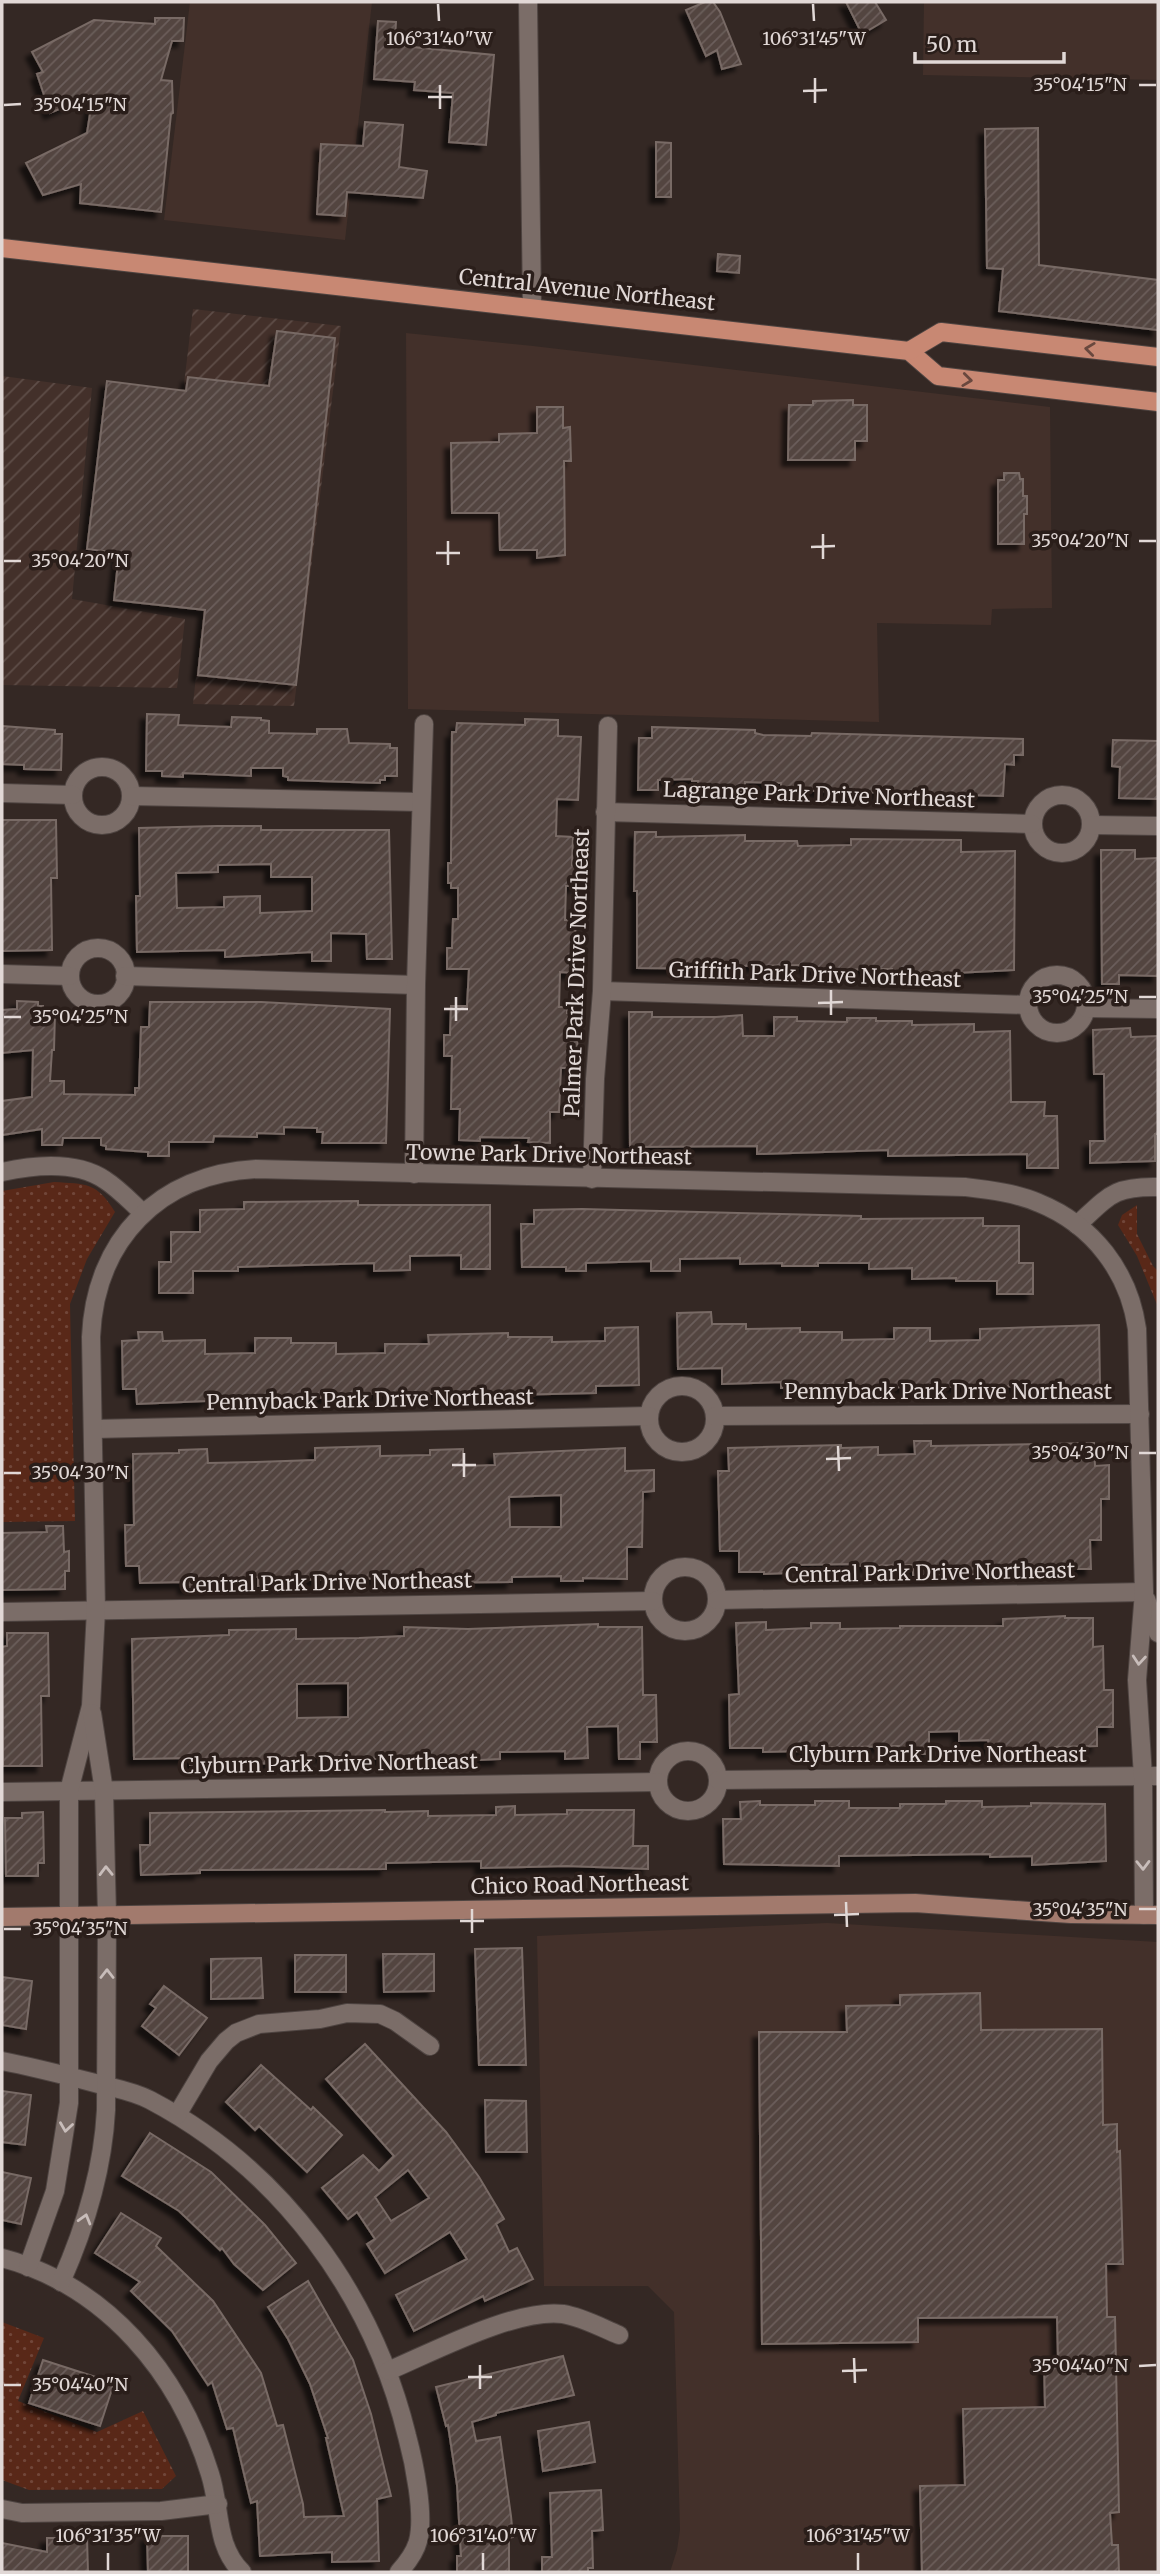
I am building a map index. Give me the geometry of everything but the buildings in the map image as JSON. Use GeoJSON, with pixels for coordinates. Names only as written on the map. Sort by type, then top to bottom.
{"type":"FeatureCollection","features":[{"type":"Feature","properties":{"kind":"main road","name":"Central Avenue Northeast"},"geometry":{"type":"LineString","coordinates":[[2,248],[909,351]]}},
{"type":"Feature","properties":{"kind":"main road"},"geometry":{"type":"LineString","coordinates":[[1158,357],[941,332],[909,351],[938,376],[1158,402]]}},
{"type":"Feature","properties":{"kind":"street"},"geometry":{"type":"LineString","coordinates":[[528,2],[533,307]]}},
{"type":"Feature","properties":{"kind":"street"},"geometry":{"type":"LineString","coordinates":[[414,1174],[416,985],[424,724]]}},
{"type":"Feature","properties":{"kind":"street","name":"Palmer Park Drive Northeast"},"geometry":{"type":"LineString","coordinates":[[592,1179],[595,1079],[602,991],[608,726]]}},
{"type":"Feature","properties":{"kind":"street"},"geometry":{"type":"LineString","coordinates":[[97,767],[116,771],[124,778],[131,796],[125,813],[110,824],[101,825],[84,819],[78,813],[73,795],[80,777],[97,767]]}},
{"type":"Feature","properties":{"kind":"street"},"geometry":{"type":"LineString","coordinates":[[2,793],[73,795]]}},
{"type":"Feature","properties":{"kind":"street"},"geometry":{"type":"LineString","coordinates":[[1062,794],[1080,800],[1091,815],[1092,825],[1084,843],[1077,850],[1057,853],[1040,843],[1032,824],[1038,807],[1045,800],[1062,794]]}},
{"type":"Feature","properties":{"kind":"street"},"geometry":{"type":"LineString","coordinates":[[131,796],[421,802]]}},
{"type":"Feature","properties":{"kind":"street","name":"Lagrange Park Drive Northeast"},"geometry":{"type":"LineString","coordinates":[[605,812],[1032,824]]}},
{"type":"Feature","properties":{"kind":"street"},"geometry":{"type":"LineString","coordinates":[[1092,825],[1158,826]]}},
{"type":"Feature","properties":{"kind":"street"},"geometry":{"type":"LineString","coordinates":[[98,948],[121,960],[125,976],[124,985],[113,999],[96,1003],[79,996],[73,988],[70,976],[74,961],[80,954],[98,948]]}},
{"type":"Feature","properties":{"kind":"street"},"geometry":{"type":"LineString","coordinates":[[2,974],[70,976]]}},
{"type":"Feature","properties":{"kind":"street"},"geometry":{"type":"LineString","coordinates":[[1057,975],[1066,976],[1082,989],[1086,1008],[1077,1025],[1059,1033],[1041,1028],[1034,1022],[1028,1005],[1029,996],[1039,981],[1057,975]]}},
{"type":"Feature","properties":{"kind":"street"},"geometry":{"type":"LineString","coordinates":[[125,976],[416,985]]}},
{"type":"Feature","properties":{"kind":"street","name":"Griffith Park Drive Northeast"},"geometry":{"type":"LineString","coordinates":[[602,991],[1028,1005]]}},
{"type":"Feature","properties":{"kind":"street"},"geometry":{"type":"LineString","coordinates":[[1086,1008],[1158,1009]]}},
{"type":"Feature","properties":{"kind":"street"},"geometry":{"type":"LineString","coordinates":[[2,1172],[50,1166],[91,1172],[106,1181],[143,1213]]}},
{"type":"Feature","properties":{"kind":"street","name":"Towne Park Drive Northeast"},"geometry":{"type":"LineString","coordinates":[[27,2267],[55,2192],[66,2130],[70,2076],[69,1791],[91,1706],[96,1610],[91,1337],[96,1294],[117,1248],[143,1213],[163,1196],[187,1185],[238,1170],[965,1187],[1002,1192],[1040,1203],[1077,1225],[1103,1249],[1123,1278],[1137,1329],[1144,1592],[1137,1680],[1151,1777],[1151,1915]]}},
{"type":"Feature","properties":{"kind":"street"},"geometry":{"type":"LineString","coordinates":[[1077,1225],[1111,1194],[1124,1188],[1158,1188]]}},
{"type":"Feature","properties":{"kind":"street"},"geometry":{"type":"LineString","coordinates":[[687,1386],[706,1396],[713,1406],[715,1416],[710,1437],[694,1451],[683,1452],[673,1451],[658,1442],[649,1426],[649,1416],[652,1406],[666,1390],[687,1386]]}},
{"type":"Feature","properties":{"kind":"street","name":"Pennyback Park Drive Northeast"},"geometry":{"type":"LineString","coordinates":[[715,1416],[1140,1414]]}},
{"type":"Feature","properties":{"kind":"street","name":"Pennyback Park Drive Northeast"},"geometry":{"type":"LineString","coordinates":[[93,1429],[649,1416]]}},
{"type":"Feature","properties":{"kind":"street"},"geometry":{"type":"LineString","coordinates":[[679,1568],[698,1570],[706,1575],[716,1590],[717,1600],[716,1608],[707,1622],[693,1630],[685,1631],[663,1623],[654,1609],[653,1601],[653,1592],[663,1576],[679,1568]]}},
{"type":"Feature","properties":{"kind":"street","name":"Towne Park Drive Northeast"},"geometry":{"type":"LineString","coordinates":[[1144,1592],[1158,1633]]}},
{"type":"Feature","properties":{"kind":"street","name":"Central Park Drive Northeast"},"geometry":{"type":"LineString","coordinates":[[717,1600],[1144,1592]]}},
{"type":"Feature","properties":{"kind":"street","name":"Central Park Drive Northeast"},"geometry":{"type":"LineString","coordinates":[[2,1612],[653,1601]]}},
{"type":"Feature","properties":{"kind":"street","name":"Towne Park Drive Northeast"},"geometry":{"type":"LineString","coordinates":[[61,2282],[78,2245],[105,2140],[107,1915],[104,1791],[91,1706]]}},
{"type":"Feature","properties":{"kind":"street"},"geometry":{"type":"LineString","coordinates":[[688,1751],[705,1756],[716,1771],[718,1780],[710,1801],[697,1810],[689,1811],[667,1803],[659,1790],[658,1782],[666,1760],[680,1752],[688,1751]]}},
{"type":"Feature","properties":{"kind":"street","name":"Clyburn Park Drive Northeast"},"geometry":{"type":"LineString","coordinates":[[718,1780],[1151,1777]]}},
{"type":"Feature","properties":{"kind":"street","name":"Clyburn Park Drive Northeast"},"geometry":{"type":"LineString","coordinates":[[2,1792],[658,1782]]}},
{"type":"Feature","properties":{"kind":"street","name":"Chico Road Northeast"},"geometry":{"type":"LineString","coordinates":[[2,1917],[915,1903],[1071,1914],[1151,1915]]}},
{"type":"Feature","properties":{"kind":"street"},"geometry":{"type":"LineString","coordinates":[[177,2115],[216,2052],[236,2033],[259,2024],[320,2019],[347,2013],[380,2014],[395,2021],[430,2046]]}},
{"type":"Feature","properties":{"kind":"street"},"geometry":{"type":"LineString","coordinates":[[2,2061],[70,2076],[149,2099],[177,2115],[229,2153],[276,2194],[314,2237],[344,2281],[368,2325],[388,2371],[411,2452],[419,2514],[419,2540],[414,2553],[399,2572]]}},
{"type":"Feature","properties":{"kind":"street"},"geometry":{"type":"LineString","coordinates":[[2,2258],[61,2282],[116,2319],[162,2372],[197,2437],[218,2504],[222,2542],[232,2562],[242,2572]]}},
{"type":"Feature","properties":{"kind":"street"},"geometry":{"type":"LineString","coordinates":[[388,2371],[509,2321],[538,2314],[565,2315],[620,2335]]}},
{"type":"Feature","properties":{"kind":"street"},"geometry":{"type":"LineString","coordinates":[[2,2509],[22,2513],[148,2512],[218,2504]]}},
{"type":"Feature","properties":{"kind":"shaded area"},"geometry":{"type":"Polygon","coordinates":[[[190,2],[372,2],[345,240],[164,220],[190,2]]]}},
{"type":"Feature","properties":{"kind":"shaded area"},"geometry":{"type":"Polygon","coordinates":[[[924,2],[1158,2],[1158,80],[923,75],[924,2]]]}},
{"type":"Feature","properties":{"kind":"shaded area"},"geometry":{"type":"Polygon","coordinates":[[[193,309],[341,326],[294,706],[193,704],[209,557],[164,551],[193,309]]]}},
{"type":"Feature","properties":{"kind":"shaded area"},"geometry":{"type":"Polygon","coordinates":[[[406,333],[1050,407],[1052,608],[992,609],[991,625],[877,623],[879,722],[408,709],[406,333]]]}},
{"type":"Feature","properties":{"kind":"shaded area"},"geometry":{"type":"Polygon","coordinates":[[[2,376],[92,388],[72,599],[185,619],[177,688],[2,685],[2,376]]]}},
{"type":"Feature","properties":{"kind":"shaded area"},"geometry":{"type":"Polygon","coordinates":[[[54,1182],[90,1186],[109,1202],[115,1212],[87,1259],[70,1304],[75,1521],[2,1522],[2,1191],[54,1182]]]}},
{"type":"Feature","properties":{"kind":"shaded area"},"geometry":{"type":"Polygon","coordinates":[[[1137,1205],[1137,1234],[1158,1271],[1158,1307],[1137,1256],[1118,1225],[1122,1215],[1137,1205]]]}},
{"type":"Feature","properties":{"kind":"shaded area"},"geometry":{"type":"Polygon","coordinates":[[[827,1923],[1158,1942],[1158,2572],[670,2572],[680,2530],[674,2312],[648,2286],[544,2286],[537,1936],[827,1923]]]}},
{"type":"Feature","properties":{"kind":"shaded area"},"geometry":{"type":"Polygon","coordinates":[[[2,2322],[44,2338],[18,2401],[97,2432],[143,2411],[176,2476],[162,2489],[29,2490],[2,2480],[2,2322]]]}}]}
